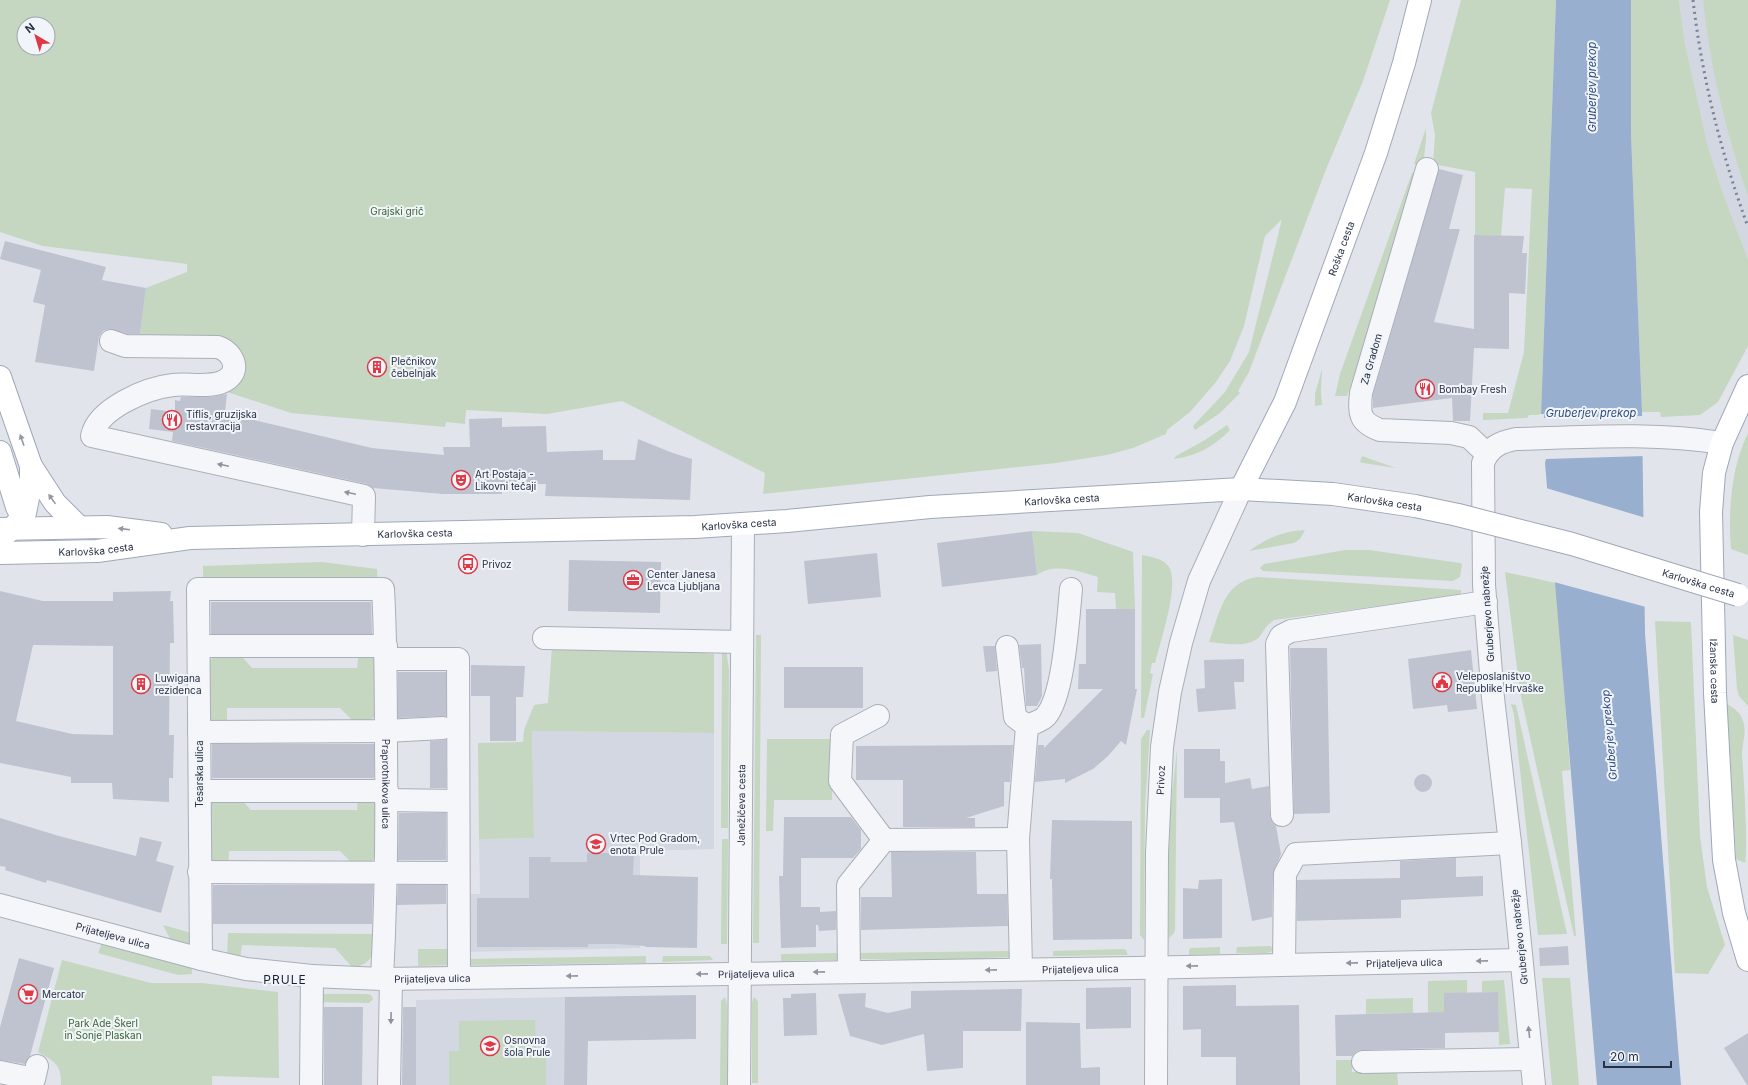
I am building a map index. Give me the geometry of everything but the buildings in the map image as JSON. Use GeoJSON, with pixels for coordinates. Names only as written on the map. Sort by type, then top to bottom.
{"type":"FeatureCollection","features":[{"type":"Feature","properties":{"kind":"main road","name":"Roška cesta"},"geometry":{"type":"LineString","coordinates":[[1241,489],[1277,420],[1291,387],[1376,153],[1404,63],[1420,0]]}},
{"type":"Feature","properties":{"kind":"main road"},"geometry":{"type":"LineString","coordinates":[[0,377],[31,466],[55,503],[79,527]]}},
{"type":"Feature","properties":{"kind":"main road","name":"Ižanska cesta"},"geometry":{"type":"LineString","coordinates":[[1748,386],[1722,443],[1714,472],[1711,512],[1720,804],[1726,878],[1734,913],[1748,960]]}},
{"type":"Feature","properties":{"kind":"main road"},"geometry":{"type":"LineString","coordinates":[[0,452],[13,528],[50,552]]}},
{"type":"Feature","properties":{"kind":"main road"},"geometry":{"type":"LineString","coordinates":[[13,528],[27,506],[31,466]]}},
{"type":"Feature","properties":{"kind":"main road","name":"Karlovška cesta"},"geometry":{"type":"LineString","coordinates":[[0,553],[96,551],[190,538],[616,530],[743,524],[930,507],[1241,489],[1333,494],[1458,514],[1564,542],[1743,597]]}},
{"type":"Feature","properties":{"kind":"main road","name":"Karlovška cesta"},"geometry":{"type":"LineString","coordinates":[[13,528],[107,527],[190,538]]}},
{"type":"Feature","properties":{"kind":"street","name":"Za Gradom"},"geometry":{"type":"LineString","coordinates":[[1427,170],[1361,393],[1359,410],[1362,419],[1370,426],[1380,430],[1451,433],[1469,437],[1487,454]]}},
{"type":"Feature","properties":{"kind":"street","name":"Karlovška cesta"},"geometry":{"type":"LineString","coordinates":[[112,341],[115,344],[131,347],[218,347],[232,357],[233,371],[228,379],[221,383],[213,385],[172,385],[130,398],[98,421],[92,436],[364,496],[363,535]]}},
{"type":"Feature","properties":{"kind":"street"},"geometry":{"type":"LineString","coordinates":[[1487,454],[1495,446],[1506,441],[1530,439],[1660,436],[1690,438],[1722,443]]}},
{"type":"Feature","properties":{"kind":"street","name":"Gruberjevo nabrežje"},"geometry":{"type":"LineString","coordinates":[[1487,454],[1482,468],[1486,602],[1493,698],[1510,844],[1534,1085]]}},
{"type":"Feature","properties":{"kind":"street","name":"Privoz"},"geometry":{"type":"LineString","coordinates":[[1156,1085],[1158,793],[1162,747],[1170,692],[1182,643],[1200,581],[1241,489]]}},
{"type":"Feature","properties":{"kind":"street","name":"Janežičeva cesta"},"geometry":{"type":"LineString","coordinates":[[739,1085],[741,973],[743,524]]}},
{"type":"Feature","properties":{"kind":"street","name":"Tesarska ulica"},"geometry":{"type":"LineString","coordinates":[[201,959],[199,872],[200,646],[198,589],[383,589]]}},
{"type":"Feature","properties":{"kind":"street","name":"Praprotnikova ulica"},"geometry":{"type":"LineString","coordinates":[[383,589],[386,652],[386,874],[389,1085]]}},
{"type":"Feature","properties":{"kind":"street"},"geometry":{"type":"LineString","coordinates":[[1027,726],[1045,718],[1055,702],[1060,679],[1071,589]]}},
{"type":"Feature","properties":{"kind":"street"},"geometry":{"type":"LineString","coordinates":[[1282,815],[1277,644],[1280,636],[1291,632],[1486,602]]}},
{"type":"Feature","properties":{"kind":"street"},"geometry":{"type":"LineString","coordinates":[[544,638],[742,642]]}},
{"type":"Feature","properties":{"kind":"street"},"geometry":{"type":"LineString","coordinates":[[200,646],[386,652],[458,659],[459,978]]}},
{"type":"Feature","properties":{"kind":"street"},"geometry":{"type":"LineString","coordinates":[[1007,648],[1015,717],[1027,726]]}},
{"type":"Feature","properties":{"kind":"street"},"geometry":{"type":"LineString","coordinates":[[878,716],[842,735],[840,781],[884,840]]}},
{"type":"Feature","properties":{"kind":"street"},"geometry":{"type":"LineString","coordinates":[[1021,969],[1018,839],[1027,726]]}},
{"type":"Feature","properties":{"kind":"street"},"geometry":{"type":"LineString","coordinates":[[199,732],[386,731],[443,728]]}},
{"type":"Feature","properties":{"kind":"street"},"geometry":{"type":"LineString","coordinates":[[200,791],[386,796],[458,801]]}},
{"type":"Feature","properties":{"kind":"street"},"geometry":{"type":"LineString","coordinates":[[884,840],[1018,839]]}},
{"type":"Feature","properties":{"kind":"street"},"geometry":{"type":"LineString","coordinates":[[849,972],[848,885],[884,840]]}},
{"type":"Feature","properties":{"kind":"street"},"geometry":{"type":"LineString","coordinates":[[1284,964],[1285,874],[1296,854],[1510,844]]}},
{"type":"Feature","properties":{"kind":"street"},"geometry":{"type":"LineString","coordinates":[[199,872],[386,874],[458,873]]}},
{"type":"Feature","properties":{"kind":"street","name":"Prijateljeva ulica"},"geometry":{"type":"LineString","coordinates":[[0,905],[201,959],[246,969],[312,976],[387,979],[1521,960]]}},
{"type":"Feature","properties":{"kind":"street"},"geometry":{"type":"LineString","coordinates":[[312,976],[312,1085]]}},
{"type":"Feature","properties":{"kind":"street"},"geometry":{"type":"LineString","coordinates":[[1363,1062],[1531,1059]]}},
{"type":"Feature","properties":{"kind":"street"},"geometry":{"type":"LineString","coordinates":[[0,1072],[34,1079],[37,1066]]}},
{"type":"Feature","properties":{"kind":"shaded area"},"geometry":{"type":"Polygon","coordinates":[[[1679,0],[1703,0],[1720,97],[1734,152],[1748,196],[1748,259],[1723,194],[1707,143],[1685,44],[1679,0]]]}},
{"type":"Feature","properties":{"kind":"shaded area","name":"Vrtec Pod Gradom, enota Prule"},"geometry":{"type":"Polygon","coordinates":[[[532,731],[714,733],[714,849],[640,851],[640,948],[464,952],[464,894],[480,894],[479,839],[534,838],[532,731]]]}},
{"type":"Feature","properties":{"kind":"shaded area","name":"Osnovna šola Prule"},"geometry":{"type":"Polygon","coordinates":[[[565,997],[564,1085],[416,1085],[416,1000],[565,997]]]}},
{"type":"Feature","properties":{"kind":"green space","name":"Grajski grič"},"geometry":{"type":"Polygon","coordinates":[[[0,0],[1390,0],[1363,81],[1325,172],[1249,372],[1238,391],[1240,393],[1220,413],[1195,430],[1193,426],[1225,392],[1249,352],[1282,219],[1265,236],[1244,326],[1230,361],[1216,382],[1190,412],[1167,430],[1166,434],[1133,448],[1107,455],[1056,463],[763,494],[765,473],[622,401],[547,414],[466,410],[465,424],[446,422],[445,427],[291,413],[227,392],[226,388],[242,363],[139,342],[146,288],[187,272],[187,264],[43,246],[0,232],[0,0]]]}},
{"type":"Feature","properties":{"kind":"green space"},"geometry":{"type":"Polygon","coordinates":[[[1461,0],[1556,0],[1541,415],[1529,415],[1527,418],[1483,420],[1483,413],[1508,413],[1524,352],[1532,189],[1505,188],[1501,236],[1475,235],[1475,172],[1433,164],[1435,135],[1431,113],[1461,0]]]}},
{"type":"Feature","properties":{"kind":"green space"},"geometry":{"type":"Polygon","coordinates":[[[1631,0],[1679,0],[1685,44],[1707,143],[1723,194],[1748,259],[1748,346],[1718,402],[1700,415],[1661,417],[1660,412],[1642,412],[1631,134],[1631,0]]]}},
{"type":"Feature","properties":{"kind":"green space"},"geometry":{"type":"Polygon","coordinates":[[[1703,0],[1748,0],[1748,196],[1720,99],[1710,50],[1703,0]]]}},
{"type":"Feature","properties":{"kind":"green space"},"geometry":{"type":"Polygon","coordinates":[[[1426,128],[1426,140],[1423,166],[1414,164],[1426,128]]]}},
{"type":"Feature","properties":{"kind":"green space"},"geometry":{"type":"Polygon","coordinates":[[[1412,173],[1419,174],[1347,396],[1335,396],[1340,374],[1412,173]]]}},
{"type":"Feature","properties":{"kind":"green space"},"geometry":{"type":"Polygon","coordinates":[[[1322,369],[1322,405],[1315,406],[1315,394],[1322,369]]]}},
{"type":"Feature","properties":{"kind":"green space"},"geometry":{"type":"Polygon","coordinates":[[[1227,425],[1230,430],[1211,446],[1190,456],[1174,459],[1176,456],[1205,440],[1227,425]]]}},
{"type":"Feature","properties":{"kind":"green space"},"geometry":{"type":"Polygon","coordinates":[[[1748,433],[1748,555],[1731,549],[1730,520],[1734,475],[1742,446],[1748,433]]]}},
{"type":"Feature","properties":{"kind":"green space"},"geometry":{"type":"Polygon","coordinates":[[[1362,456],[1396,468],[1360,462],[1362,456]]]}},
{"type":"Feature","properties":{"kind":"green space"},"geometry":{"type":"Polygon","coordinates":[[[1305,530],[1300,539],[1294,543],[1249,551],[1262,542],[1276,536],[1305,530]]]}},
{"type":"Feature","properties":{"kind":"green space"},"geometry":{"type":"Polygon","coordinates":[[[1032,531],[1078,533],[1133,552],[1135,609],[1116,609],[1115,593],[1097,592],[1098,577],[1068,569],[1052,569],[1037,575],[1032,531]]]}},
{"type":"Feature","properties":{"kind":"green space"},"geometry":{"type":"Polygon","coordinates":[[[1345,550],[1369,550],[1460,563],[1462,564],[1460,577],[1453,581],[1263,571],[1260,568],[1264,564],[1345,550]]]}},
{"type":"Feature","properties":{"kind":"green space"},"geometry":{"type":"Polygon","coordinates":[[[1142,555],[1157,558],[1164,562],[1169,567],[1172,575],[1171,600],[1155,663],[1152,663],[1150,673],[1153,674],[1144,718],[1141,718],[1142,555]]]}},
{"type":"Feature","properties":{"kind":"green space"},"geometry":{"type":"Polygon","coordinates":[[[322,562],[377,569],[378,582],[203,580],[203,566],[322,562]]]}},
{"type":"Feature","properties":{"kind":"green space"},"geometry":{"type":"Polygon","coordinates":[[[1505,572],[1556,583],[1570,770],[1562,771],[1576,936],[1574,936],[1520,692],[1505,572]]]}},
{"type":"Feature","properties":{"kind":"green space"},"geometry":{"type":"Polygon","coordinates":[[[1257,577],[1461,590],[1461,595],[1274,620],[1256,640],[1250,643],[1229,644],[1209,642],[1224,601],[1237,585],[1246,580],[1257,577]]]}},
{"type":"Feature","properties":{"kind":"green space"},"geometry":{"type":"Polygon","coordinates":[[[1655,621],[1691,622],[1700,836],[1707,887],[1725,945],[1708,974],[1675,973],[1655,621]]]}},
{"type":"Feature","properties":{"kind":"green space"},"geometry":{"type":"Polygon","coordinates":[[[756,635],[761,635],[759,943],[753,943],[756,635]]]}},
{"type":"Feature","properties":{"kind":"green space"},"geometry":{"type":"Polygon","coordinates":[[[1733,635],[1748,640],[1748,706],[1739,696],[1737,689],[1733,635]]]}},
{"type":"Feature","properties":{"kind":"green space"},"geometry":{"type":"Polygon","coordinates":[[[552,646],[645,646],[714,654],[714,733],[532,731],[534,838],[479,839],[478,743],[523,742],[524,730],[534,705],[548,703],[552,646]]]}},
{"type":"Feature","properties":{"kind":"green space"},"geometry":{"type":"Polygon","coordinates":[[[722,649],[726,649],[729,670],[728,828],[721,828],[722,649]]]}},
{"type":"Feature","properties":{"kind":"green space"},"geometry":{"type":"Polygon","coordinates":[[[236,650],[252,668],[357,668],[359,650],[380,650],[375,716],[368,722],[357,725],[340,708],[227,708],[227,723],[207,724],[209,662],[214,656],[236,650]]]}},
{"type":"Feature","properties":{"kind":"green space"},"geometry":{"type":"Polygon","coordinates":[[[1511,704],[1516,705],[1567,934],[1538,935],[1514,715],[1511,704]]]}},
{"type":"Feature","properties":{"kind":"green space"},"geometry":{"type":"Polygon","coordinates":[[[1727,704],[1739,713],[1744,725],[1742,755],[1746,827],[1745,863],[1736,859],[1727,704]]]}},
{"type":"Feature","properties":{"kind":"green space"},"geometry":{"type":"Polygon","coordinates":[[[1147,730],[1150,730],[1145,807],[1144,940],[1140,935],[1141,739],[1147,730]]]}},
{"type":"Feature","properties":{"kind":"green space"},"geometry":{"type":"Polygon","coordinates":[[[767,739],[833,739],[832,800],[774,800],[773,831],[766,831],[767,739]]]}},
{"type":"Feature","properties":{"kind":"green space"},"geometry":{"type":"Polygon","coordinates":[[[1177,749],[1175,929],[1174,933],[1169,938],[1168,832],[1177,749]]]}},
{"type":"Feature","properties":{"kind":"green space"},"geometry":{"type":"Polygon","coordinates":[[[235,793],[251,810],[357,810],[358,793],[381,794],[376,856],[371,862],[357,868],[340,851],[229,851],[228,867],[216,864],[209,857],[210,804],[213,800],[235,793]]]}},
{"type":"Feature","properties":{"kind":"green space"},"geometry":{"type":"Polygon","coordinates":[[[722,839],[728,839],[727,944],[721,944],[722,839]]]}},
{"type":"Feature","properties":{"kind":"green space"},"geometry":{"type":"Polygon","coordinates":[[[163,925],[195,934],[190,944],[184,947],[173,945],[163,925]]]}},
{"type":"Feature","properties":{"kind":"green space"},"geometry":{"type":"Polygon","coordinates":[[[228,933],[376,934],[373,952],[368,961],[359,966],[352,967],[335,948],[242,945],[240,959],[227,957],[228,933]]]}},
{"type":"Feature","properties":{"kind":"green space"},"geometry":{"type":"Polygon","coordinates":[[[102,943],[192,968],[192,974],[178,975],[98,953],[102,943]]]}},
{"type":"Feature","properties":{"kind":"green space"},"geometry":{"type":"Polygon","coordinates":[[[1270,946],[1275,950],[1267,953],[1236,953],[1237,947],[1270,946]]]}},
{"type":"Feature","properties":{"kind":"green space"},"geometry":{"type":"Polygon","coordinates":[[[1220,947],[1220,954],[1189,955],[1189,950],[1191,948],[1220,947]]]}},
{"type":"Feature","properties":{"kind":"green space"},"geometry":{"type":"Polygon","coordinates":[[[418,949],[453,949],[453,965],[418,966],[418,949]]]}},
{"type":"Feature","properties":{"kind":"green space"},"geometry":{"type":"Polygon","coordinates":[[[1126,950],[1128,955],[1053,956],[1053,951],[1126,950]]]}},
{"type":"Feature","properties":{"kind":"green space"},"geometry":{"type":"Polygon","coordinates":[[[1011,951],[1012,957],[984,958],[984,962],[922,963],[922,959],[855,959],[855,953],[1011,951]]]}},
{"type":"Feature","properties":{"kind":"green space"},"geometry":{"type":"Polygon","coordinates":[[[837,953],[837,960],[781,961],[781,954],[837,953]]]}},
{"type":"Feature","properties":{"kind":"green space"},"geometry":{"type":"Polygon","coordinates":[[[646,956],[646,963],[465,965],[465,959],[646,956]]]}},
{"type":"Feature","properties":{"kind":"green space"},"geometry":{"type":"Polygon","coordinates":[[[663,956],[710,956],[713,960],[662,962],[663,956]]]}},
{"type":"Feature","properties":{"kind":"green space","name":"Park Ade Škerl in Sonje Plaskan"},"geometry":{"type":"Polygon","coordinates":[[[62,960],[151,983],[202,983],[278,992],[279,1078],[212,1076],[212,1085],[61,1085],[60,1073],[56,1064],[38,1052],[62,960]]]}},
{"type":"Feature","properties":{"kind":"green space"},"geometry":{"type":"Polygon","coordinates":[[[1542,978],[1570,978],[1579,1085],[1552,1085],[1542,978]]]}},
{"type":"Feature","properties":{"kind":"green space"},"geometry":{"type":"Polygon","coordinates":[[[1467,980],[1467,993],[1444,1012],[1428,1013],[1428,981],[1467,980]]]}},
{"type":"Feature","properties":{"kind":"green space"},"geometry":{"type":"Polygon","coordinates":[[[1504,980],[1510,1044],[1499,1045],[1498,992],[1482,992],[1482,981],[1504,980]]]}},
{"type":"Feature","properties":{"kind":"green space"},"geometry":{"type":"Polygon","coordinates":[[[318,994],[367,994],[371,995],[373,999],[369,1003],[317,1002],[318,994]]]}},
{"type":"Feature","properties":{"kind":"green space"},"geometry":{"type":"Polygon","coordinates":[[[725,997],[727,1004],[727,1085],[720,1085],[721,1001],[725,997]]]}},
{"type":"Feature","properties":{"kind":"green space"},"geometry":{"type":"Polygon","coordinates":[[[754,997],[758,1001],[758,1083],[752,1083],[752,1002],[754,997]]]}},
{"type":"Feature","properties":{"kind":"green space"},"geometry":{"type":"Polygon","coordinates":[[[1413,998],[1413,1013],[1366,1014],[1366,999],[1413,998]]]}},
{"type":"Feature","properties":{"kind":"green space"},"geometry":{"type":"Polygon","coordinates":[[[535,1020],[536,1049],[546,1049],[546,1085],[449,1085],[449,1051],[459,1051],[459,1021],[535,1020]]]}},
{"type":"Feature","properties":{"kind":"green space"},"geometry":{"type":"Polygon","coordinates":[[[1336,1060],[1352,1060],[1352,1072],[1397,1071],[1398,1085],[1336,1085],[1336,1060]]]}},
{"type":"Feature","properties":{"kind":"water","name":"Gruberjev prekop"},"geometry":{"type":"Polygon","coordinates":[[[1556,0],[1631,0],[1631,134],[1642,412],[1645,634],[1681,1085],[1597,1085],[1541,415],[1556,0]]]}},
{"type":"Feature","properties":{"kind":"pier"},"geometry":{"type":"Polygon","coordinates":[[[1539,414],[1544,414],[1544,418],[1644,416],[1645,456],[1546,459],[1545,463],[1543,463],[1539,414]]]}},
{"type":"Feature","properties":{"kind":"pier"},"geometry":{"type":"Polygon","coordinates":[[[1546,488],[1646,518],[1646,607],[1554,582],[1546,488]]]}},
{"type":"Feature","properties":{"kind":"railway"},"geometry":{"type":"LineString","coordinates":[[1693,0],[1707,87],[1729,171],[1748,227]]}},
{"type":"Feature","properties":{"kind":"place","name":"Plečnikov čebelnjak"},"geometry":{"type":"Point","coordinates":[377,367]}},
{"type":"Feature","properties":{"kind":"place","name":"Bombay Fresh"},"geometry":{"type":"Point","coordinates":[1425,389]}},
{"type":"Feature","properties":{"kind":"place","name":"Tiflis, gruzijska restavracija"},"geometry":{"type":"Point","coordinates":[172,420]}},
{"type":"Feature","properties":{"kind":"place","name":"Art Postaja - Likovni tečaji"},"geometry":{"type":"Point","coordinates":[461,480]}},
{"type":"Feature","properties":{"kind":"place","name":"Privoz"},"geometry":{"type":"Point","coordinates":[468,564]}},
{"type":"Feature","properties":{"kind":"place","name":"Center Janesa Levca Ljubljana"},"geometry":{"type":"Point","coordinates":[633,580]}},
{"type":"Feature","properties":{"kind":"place","name":"Veleposlaništvo Republike Hrvaške"},"geometry":{"type":"Point","coordinates":[1442,682]}},
{"type":"Feature","properties":{"kind":"place","name":"Luwigana rezidenca"},"geometry":{"type":"Point","coordinates":[141,684]}},
{"type":"Feature","properties":{"kind":"place","name":"Vrtec Pod Gradom, enota Prule"},"geometry":{"type":"Point","coordinates":[596,844]}},
{"type":"Feature","properties":{"kind":"place","name":"Mercator"},"geometry":{"type":"Point","coordinates":[28,994]}},
{"type":"Feature","properties":{"kind":"place","name":"Osnovna šola Prule"},"geometry":{"type":"Point","coordinates":[490,1046]}},
{"type":"Feature","properties":{"kind":"district","name":"PRULE"},"geometry":{"type":"Point","coordinates":[285,980]}}]}
